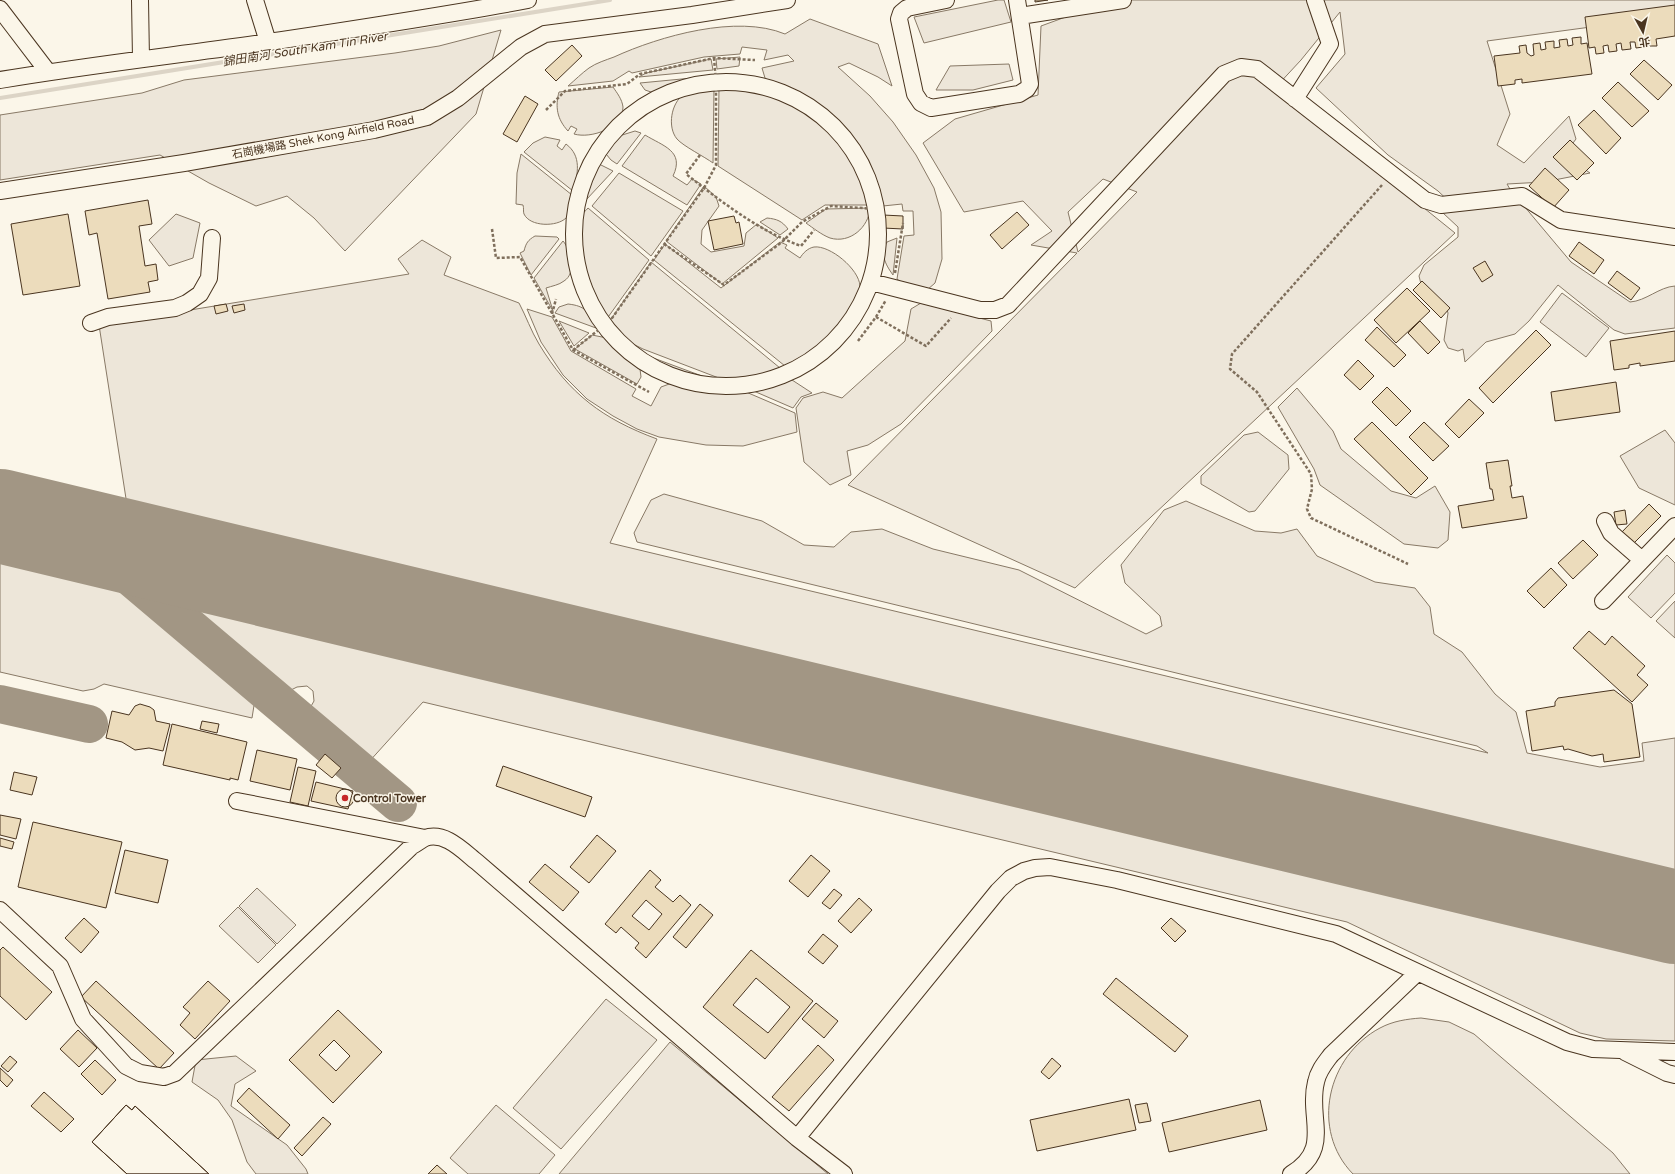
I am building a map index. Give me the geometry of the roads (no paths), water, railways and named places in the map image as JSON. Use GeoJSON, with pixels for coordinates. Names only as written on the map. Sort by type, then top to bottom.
{"type":"FeatureCollection","features":[{"type":"Feature","properties":{"kind":"street"},"geometry":{"type":"LineString","coordinates":[[140,0],[141,59]]}},
{"type":"Feature","properties":{"kind":"street"},"geometry":{"type":"LineString","coordinates":[[255,0],[268,42]]}},
{"type":"Feature","properties":{"kind":"street"},"geometry":{"type":"LineString","coordinates":[[0,80],[268,42],[453,7],[528,0]]}},
{"type":"Feature","properties":{"kind":"street","name":"石崗機場路 Shek Kong Airfield Road"},"geometry":{"type":"LineString","coordinates":[[0,191],[184,163],[374,130],[427,117],[458,98],[521,47],[546,34],[692,15],[757,2],[787,0]]}},
{"type":"Feature","properties":{"kind":"street"},"geometry":{"type":"LineString","coordinates":[[946,0],[907,8],[901,13],[899,19],[914,94],[921,103],[931,108],[1019,94],[1027,90],[1030,84],[1017,0]]}},
{"type":"Feature","properties":{"kind":"street"},"geometry":{"type":"LineString","coordinates":[[1020,16],[1123,0]]}},
{"type":"Feature","properties":{"kind":"street"},"geometry":{"type":"LineString","coordinates":[[1295,98],[1330,44],[1315,0]]}},
{"type":"Feature","properties":{"kind":"street"},"geometry":{"type":"LineString","coordinates":[[0,9],[48,72]]}},
{"type":"Feature","properties":{"kind":"street"},"geometry":{"type":"LineString","coordinates":[[871,282],[980,310],[995,310],[1008,305],[1224,74],[1241,67],[1257,69],[1425,200],[1441,205],[1522,196],[1561,220],[1675,237]]}},
{"type":"Feature","properties":{"kind":"street"},"geometry":{"type":"LineString","coordinates":[[716,82],[738,82],[774,90],[796,99],[822,116],[848,142],[858,158],[873,191],[877,209],[878,246],[871,282],[855,315],[844,330],[823,351],[803,366],[786,374],[750,384],[714,386],[684,380],[660,372],[644,363],[616,340],[604,326],[585,294],[575,259],[573,241],[576,204],[587,169],[607,138],[620,125],[638,109],[666,94],[683,88],[716,82]]}},
{"type":"Feature","properties":{"kind":"street"},"geometry":{"type":"LineString","coordinates":[[91,323],[108,317],[175,308],[187,303],[200,294],[209,278],[212,238]]}},
{"type":"Feature","properties":{"kind":"street"},"geometry":{"type":"LineString","coordinates":[[1605,521],[1611,532],[1642,560]]}},
{"type":"Feature","properties":{"kind":"street"},"geometry":{"type":"LineString","coordinates":[[1603,601],[1675,526]]}},
{"type":"Feature","properties":{"kind":"street"},"geometry":{"type":"LineString","coordinates":[[237,801],[425,838]]}},
{"type":"Feature","properties":{"kind":"street"},"geometry":{"type":"LineString","coordinates":[[0,910],[60,966],[83,1019],[126,1066],[140,1073],[164,1077],[174,1073],[412,846],[425,838],[436,836],[449,840],[477,862],[797,1138],[844,1174]]}},
{"type":"Feature","properties":{"kind":"street"},"geometry":{"type":"LineString","coordinates":[[797,1138],[998,891],[1011,878],[1024,871],[1035,868],[1050,867],[1064,869],[1132,884],[1336,934],[1567,1042],[1593,1049],[1675,1052]]}},
{"type":"Feature","properties":{"kind":"street"},"geometry":{"type":"LineString","coordinates":[[1291,1174],[1304,1164],[1310,1157],[1314,1148],[1316,1133],[1314,1098],[1316,1082],[1320,1070],[1331,1055],[1417,973]]}},
{"type":"Feature","properties":{"kind":"street"},"geometry":{"type":"LineString","coordinates":[[1620,1050],[1667,1073],[1675,1075]]}},
{"type":"Feature","properties":{"kind":"waterway","name":"錦田南河 South Kam Tin River"},"geometry":{"type":"LineString","coordinates":[[0,98],[610,0]]}},
{"type":"Feature","properties":{"kind":"place","name":"Control Tower"},"geometry":{"type":"Point","coordinates":[345,798]}}]}
